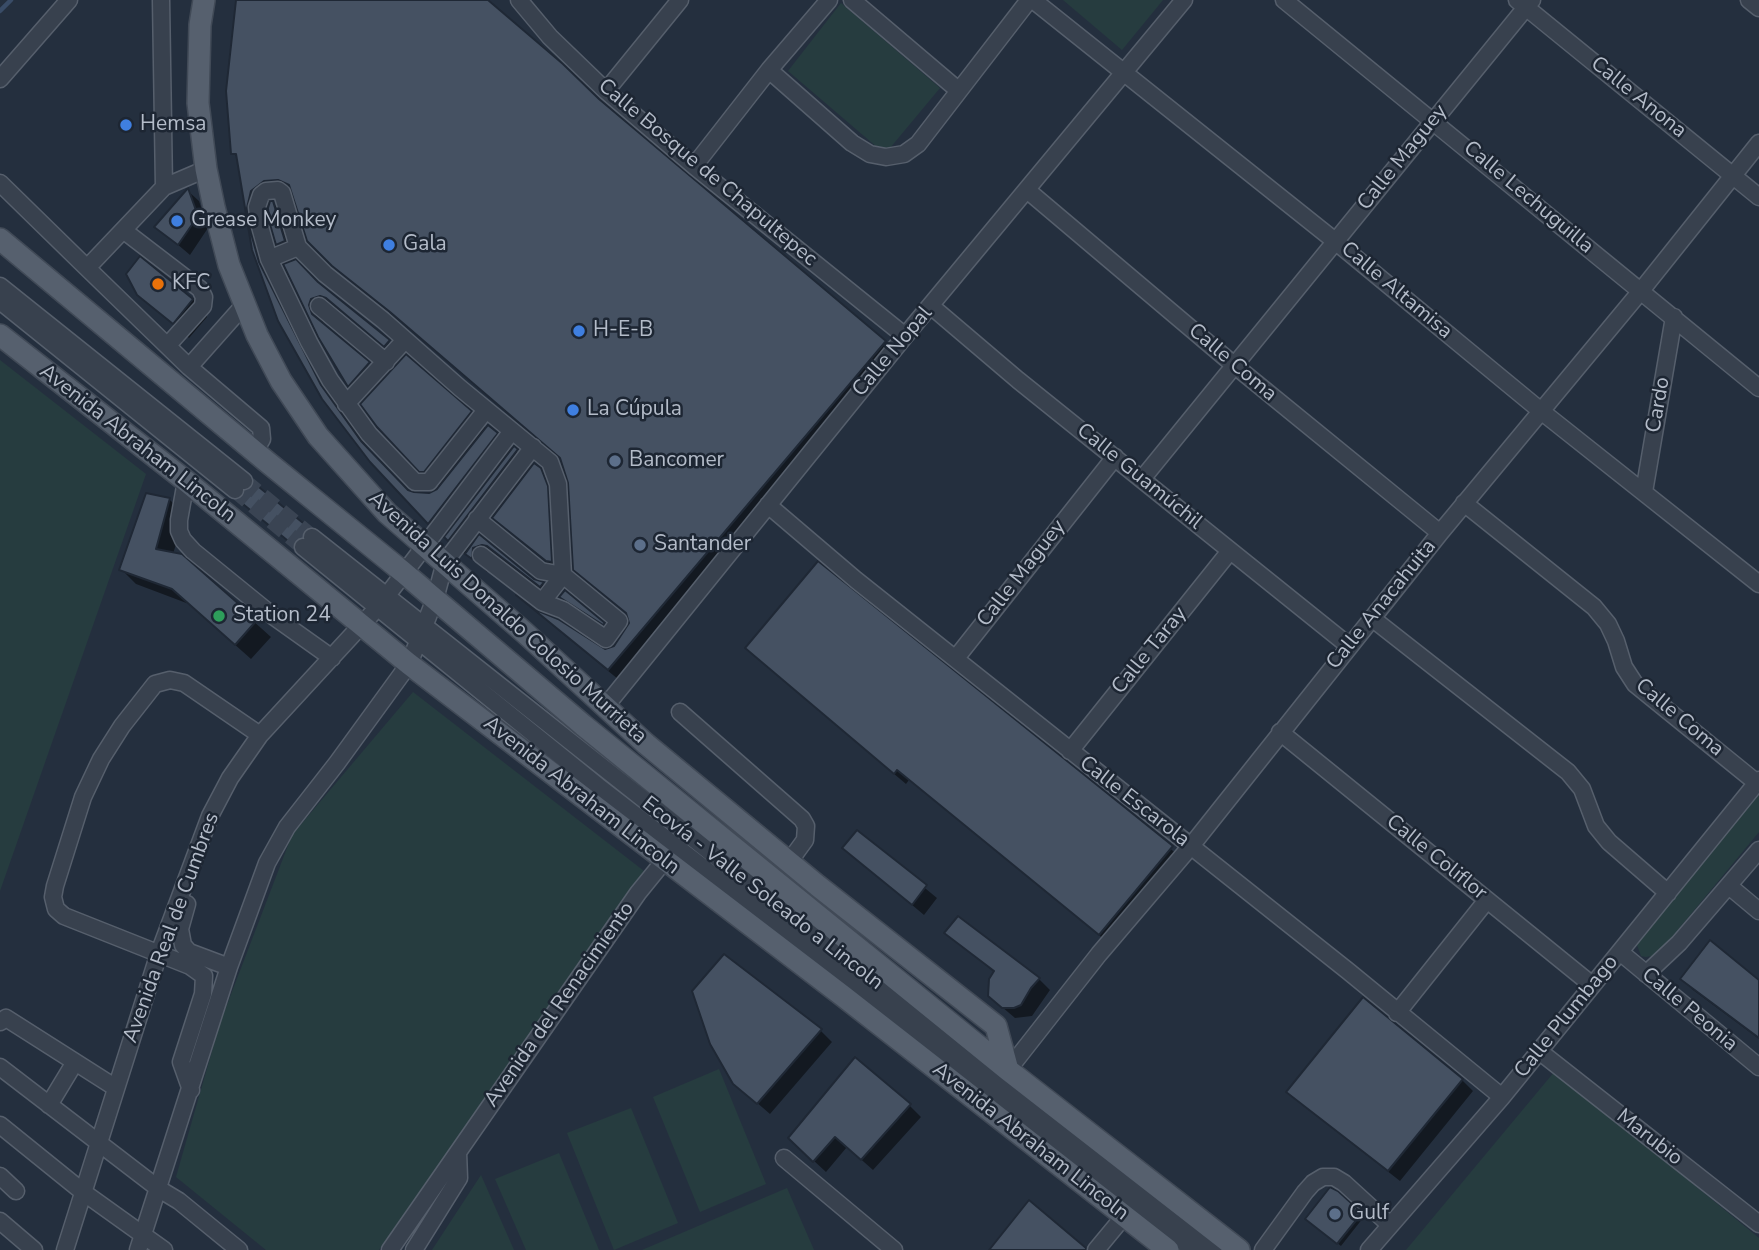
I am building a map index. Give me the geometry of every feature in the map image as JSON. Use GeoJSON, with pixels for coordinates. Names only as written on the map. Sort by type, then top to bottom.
{"type":"FeatureCollection","features":[{"type":"Feature","properties":{"kind":"main road","name":"Avenida Luis Donaldo Colosio Murrieta"},"geometry":{"type":"LineString","coordinates":[[204,0],[200,26],[198,103],[206,169],[229,265],[244,305],[281,381],[318,436],[387,513],[646,744],[818,886],[996,1026],[1008,1070]]}},
{"type":"Feature","properties":{"kind":"main road"},"geometry":{"type":"LineString","coordinates":[[0,239],[666,792],[1008,1070],[1239,1250]]}},
{"type":"Feature","properties":{"kind":"main road","name":"Avenida Abraham Lincoln"},"geometry":{"type":"LineString","coordinates":[[0,335],[186,481],[409,664],[1168,1250]]}},
{"type":"Feature","properties":{"kind":"main road"},"geometry":{"type":"LineString","coordinates":[[646,744],[666,792]]}},
{"type":"Feature","properties":{"kind":"main road"},"geometry":{"type":"LineString","coordinates":[[818,886],[840,933]]}},
{"type":"Feature","properties":{"kind":"street"},"geometry":{"type":"LineString","coordinates":[[0,79],[69,0]]}},
{"type":"Feature","properties":{"kind":"street"},"geometry":{"type":"LineString","coordinates":[[161,0],[164,187]]}},
{"type":"Feature","properties":{"kind":"street","name":"Calle Bosque de Chapultepec"},"geometry":{"type":"LineString","coordinates":[[519,0],[550,37],[606,91],[905,336]]}},
{"type":"Feature","properties":{"kind":"street"},"geometry":{"type":"LineString","coordinates":[[606,91],[680,0]]}},
{"type":"Feature","properties":{"kind":"street"},"geometry":{"type":"LineString","coordinates":[[695,166],[769,70],[829,0]]}},
{"type":"Feature","properties":{"kind":"street"},"geometry":{"type":"LineString","coordinates":[[852,0],[958,90]]}},
{"type":"Feature","properties":{"kind":"street"},"geometry":{"type":"LineString","coordinates":[[769,70],[852,143],[870,155],[886,157],[904,154],[918,144],[1031,0]]}},
{"type":"Feature","properties":{"kind":"street","name":"Calle Altamisa"},"geometry":{"type":"LineString","coordinates":[[1031,0],[1335,241],[1541,411],[1758,580]]}},
{"type":"Feature","properties":{"kind":"street","name":"Calle Nopal"},"geometry":{"type":"LineString","coordinates":[[605,707],[905,336],[1184,0]]}},
{"type":"Feature","properties":{"kind":"street","name":"Calle Lechuguilla"},"geometry":{"type":"LineString","coordinates":[[1284,0],[1759,388]]}},
{"type":"Feature","properties":{"kind":"street"},"geometry":{"type":"LineString","coordinates":[[1749,0],[1759,8]]}},
{"type":"Feature","properties":{"kind":"street","name":"Calle Maguey"},"geometry":{"type":"LineString","coordinates":[[1142,479],[1525,3]]}},
{"type":"Feature","properties":{"kind":"street","name":"Calle Anona"},"geometry":{"type":"LineString","coordinates":[[1525,3],[1759,197]]}},
{"type":"Feature","properties":{"kind":"street","name":"Calle Anacahuita"},"geometry":{"type":"LineString","coordinates":[[1008,1070],[1099,954],[1191,846],[1464,503],[1640,292],[1759,143]]}},
{"type":"Feature","properties":{"kind":"street"},"geometry":{"type":"LineString","coordinates":[[87,268],[164,187],[206,169]]}},
{"type":"Feature","properties":{"kind":"street"},"geometry":{"type":"LineString","coordinates":[[0,183],[189,367],[261,428],[262,439],[254,452]]}},
{"type":"Feature","properties":{"kind":"street"},"geometry":{"type":"LineString","coordinates":[[486,410],[429,482],[415,482],[393,461],[346,404],[309,342],[269,259],[259,223],[257,207],[261,195],[266,191],[278,190],[282,193],[298,247],[325,274],[550,462],[558,484],[563,575],[541,601]]}},
{"type":"Feature","properties":{"kind":"street","name":"Calle Coma"},"geometry":{"type":"LineString","coordinates":[[1027,190],[1234,365],[1440,533]]}},
{"type":"Feature","properties":{"kind":"street"},"geometry":{"type":"LineString","coordinates":[[122,230],[200,289],[204,297],[203,306],[168,345]]}},
{"type":"Feature","properties":{"kind":"street"},"geometry":{"type":"LineString","coordinates":[[269,259],[298,247]]}},
{"type":"Feature","properties":{"kind":"street"},"geometry":{"type":"LineString","coordinates":[[0,286],[239,485],[0,301]]}},
{"type":"Feature","properties":{"kind":"street"},"geometry":{"type":"LineString","coordinates":[[189,367],[244,305]]}},
{"type":"Feature","properties":{"kind":"street"},"geometry":{"type":"LineString","coordinates":[[319,306],[386,362]]}},
{"type":"Feature","properties":{"kind":"street","name":"Calle Guamúchil"},"geometry":{"type":"LineString","coordinates":[[931,306],[1349,646]]}},
{"type":"Feature","properties":{"kind":"street","name":"Cardo"},"geometry":{"type":"LineString","coordinates":[[1644,492],[1674,317]]}},
{"type":"Feature","properties":{"kind":"street"},"geometry":{"type":"LineString","coordinates":[[346,404],[405,340]]}},
{"type":"Feature","properties":{"kind":"street","name":"Avenida Real de Cumbres"},"geometry":{"type":"LineString","coordinates":[[65,1250],[159,953],[210,816],[230,778],[260,735],[383,600],[512,431]]}},
{"type":"Feature","properties":{"kind":"street"},"geometry":{"type":"LineString","coordinates":[[141,1243],[229,967],[267,863],[287,827],[409,664],[435,599],[445,562],[533,447]]}},
{"type":"Feature","properties":{"kind":"street","name":"Calle Maguey"},"geometry":{"type":"LineString","coordinates":[[956,658],[1115,457]]}},
{"type":"Feature","properties":{"kind":"street"},"geometry":{"type":"LineString","coordinates":[[186,481],[179,520],[183,540],[273,616],[331,659]]}},
{"type":"Feature","properties":{"kind":"street","name":"Calle Coma"},"geometry":{"type":"LineString","coordinates":[[1464,503],[1594,607],[1608,624],[1624,667],[1635,684],[1758,781]]}},
{"type":"Feature","properties":{"kind":"street","name":"Calle Escarola"},"geometry":{"type":"LineString","coordinates":[[768,505],[856,580],[1502,1097]]}},
{"type":"Feature","properties":{"kind":"street"},"geometry":{"type":"LineString","coordinates":[[477,519],[541,571],[563,575],[619,621],[606,639],[563,610],[541,601],[481,555]]}},
{"type":"Feature","properties":{"kind":"street"},"geometry":{"type":"LineString","coordinates":[[308,542],[383,600],[608,795],[1193,1250]]}},
{"type":"Feature","properties":{"kind":"street","name":"Calle Taray"},"geometry":{"type":"LineString","coordinates":[[1070,751],[1230,551]]}},
{"type":"Feature","properties":{"kind":"street"},"geometry":{"type":"LineString","coordinates":[[1373,619],[1568,772],[1582,789],[1596,826],[1609,842],[1668,893]]}},
{"type":"Feature","properties":{"kind":"street","name":"Ecovía - Valle Soleado a Lincoln"},"geometry":{"type":"LineString","coordinates":[[422,635],[1213,1250]]}},
{"type":"Feature","properties":{"kind":"street"},"geometry":{"type":"LineString","coordinates":[[191,1090],[181,1062],[200,1006],[205,981],[200,971],[64,916],[56,909],[53,897],[55,886],[83,797],[122,726],[155,684],[170,680],[184,683],[260,735]]}},
{"type":"Feature","properties":{"kind":"street"},"geometry":{"type":"LineString","coordinates":[[680,712],[802,819],[806,826],[805,841],[789,862]]}},
{"type":"Feature","properties":{"kind":"street","name":"Calle Coliflor"},"geometry":{"type":"LineString","coordinates":[[1280,732],[1592,985]]}},
{"type":"Feature","properties":{"kind":"street","name":"Calle Plumbago"},"geometry":{"type":"LineString","coordinates":[[1369,1250],[1502,1097],[1758,781]]}},
{"type":"Feature","properties":{"kind":"street","name":"Calle Plumbago"},"geometry":{"type":"LineString","coordinates":[[1646,974],[1679,943],[1759,850]]}},
{"type":"Feature","properties":{"kind":"street"},"geometry":{"type":"LineString","coordinates":[[194,858],[196,874],[180,929],[181,941],[189,952],[229,967]]}},
{"type":"Feature","properties":{"kind":"street","name":"Avenida del Renacimiento"},"geometry":{"type":"LineString","coordinates":[[390,1250],[638,893],[664,860]]}},
{"type":"Feature","properties":{"kind":"street"},"geometry":{"type":"LineString","coordinates":[[1729,886],[1759,911]]}},
{"type":"Feature","properties":{"kind":"street"},"geometry":{"type":"LineString","coordinates":[[1398,1013],[1487,900]]}},
{"type":"Feature","properties":{"kind":"street","name":"Calle Peonia"},"geometry":{"type":"LineString","coordinates":[[1619,952],[1759,1067]]}},
{"type":"Feature","properties":{"kind":"street"},"geometry":{"type":"LineString","coordinates":[[0,1022],[6,1018],[116,1088]]}},
{"type":"Feature","properties":{"kind":"street","name":"Marubio"},"geometry":{"type":"LineString","coordinates":[[1539,1051],[1759,1224]]}},
{"type":"Feature","properties":{"kind":"street"},"geometry":{"type":"LineString","coordinates":[[50,1105],[75,1062]]}},
{"type":"Feature","properties":{"kind":"street"},"geometry":{"type":"LineString","coordinates":[[0,1067],[159,1189],[179,1201],[239,1250]]}},
{"type":"Feature","properties":{"kind":"street"},"geometry":{"type":"LineString","coordinates":[[0,1125],[141,1243],[164,1250]]}},
{"type":"Feature","properties":{"kind":"street","name":"Avenida del Renacimiento"},"geometry":{"type":"LineString","coordinates":[[414,1250],[458,1178],[458,1152]]}},
{"type":"Feature","properties":{"kind":"street"},"geometry":{"type":"LineString","coordinates":[[784,1158],[894,1250]]}},
{"type":"Feature","properties":{"kind":"street"},"geometry":{"type":"LineString","coordinates":[[0,1177],[16,1191]]}},
{"type":"Feature","properties":{"kind":"street"},"geometry":{"type":"LineString","coordinates":[[1263,1250],[1313,1182],[1322,1177],[1334,1177],[1344,1182],[1390,1225]]}},
{"type":"Feature","properties":{"kind":"street"},"geometry":{"type":"LineString","coordinates":[[1096,1250],[1125,1215]]}},
{"type":"Feature","properties":{"kind":"street"},"geometry":{"type":"LineString","coordinates":[[0,1221],[34,1250]]}},
{"type":"Feature","properties":{"kind":"green space"},"geometry":{"type":"Polygon","coordinates":[[[1063,0],[1163,0],[1122,50],[1063,0]]]}},
{"type":"Feature","properties":{"kind":"green space"},"geometry":{"type":"Polygon","coordinates":[[[841,3],[940,88],[885,154],[788,71],[841,3]]]}},
{"type":"Feature","properties":{"kind":"green space"},"geometry":{"type":"Polygon","coordinates":[[[0,360],[146,474],[0,891],[0,360]]]}},
{"type":"Feature","properties":{"kind":"green space"},"geometry":{"type":"Polygon","coordinates":[[[413,692],[644,871],[379,1250],[266,1250],[176,1177],[220,1023],[292,835],[413,692]]]}},
{"type":"Feature","properties":{"kind":"green space"},"geometry":{"type":"Polygon","coordinates":[[[1759,790],[1759,832],[1657,955],[1641,956],[1636,942],[1759,790]]]}},
{"type":"Feature","properties":{"kind":"green space"},"geometry":{"type":"Polygon","coordinates":[[[719,1069],[766,1184],[700,1212],[653,1097],[719,1069]]]}},
{"type":"Feature","properties":{"kind":"green space"},"geometry":{"type":"Polygon","coordinates":[[[1555,1071],[1759,1238],[1759,1250],[1406,1250],[1555,1071]]]}},
{"type":"Feature","properties":{"kind":"green space"},"geometry":{"type":"Polygon","coordinates":[[[631,1108],[678,1223],[614,1250],[567,1133],[631,1108]]]}},
{"type":"Feature","properties":{"kind":"green space"},"geometry":{"type":"Polygon","coordinates":[[[559,1153],[599,1250],[526,1250],[495,1179],[559,1153]]]}},
{"type":"Feature","properties":{"kind":"green space"},"geometry":{"type":"Polygon","coordinates":[[[481,1175],[514,1250],[432,1250],[481,1175]]]}},
{"type":"Feature","properties":{"kind":"green space"},"geometry":{"type":"Polygon","coordinates":[[[787,1188],[814,1250],[642,1250],[787,1188]]]}},
{"type":"Feature","properties":{"kind":"building","name":"H-E-B"},"geometry":{"type":"Polygon","coordinates":[[[236,0],[488,0],[563,64],[599,99],[886,341],[608,670],[516,595],[536,610],[558,619],[605,649],[614,646],[629,623],[626,613],[573,570],[568,483],[560,458],[390,312],[332,266],[307,241],[289,185],[278,180],[264,181],[251,191],[247,208],[259,262],[321,385],[361,441],[408,490],[429,493],[437,489],[488,425],[498,433],[428,524],[370,462],[322,399],[278,321],[252,250],[236,154],[231,154],[226,91],[236,0]]]}},
{"type":"Feature","properties":{"kind":"building","name":"Grease Monkey"},"geometry":{"type":"Polygon","coordinates":[[[188,188],[198,216],[178,245],[154,227],[188,188]]]}},
{"type":"Feature","properties":{"kind":"building"},"geometry":{"type":"Polygon","coordinates":[[[270,201],[273,201],[285,241],[276,245],[269,221],[270,201]]]}},
{"type":"Feature","properties":{"kind":"building","name":"KFC"},"geometry":{"type":"Polygon","coordinates":[[[140,256],[193,299],[173,324],[137,295],[126,274],[140,256]]]}},
{"type":"Feature","properties":{"kind":"building"},"geometry":{"type":"Polygon","coordinates":[[[296,259],[318,282],[390,340],[384,347],[326,298],[320,296],[311,299],[309,305],[312,314],[370,362],[348,387],[318,337],[283,264],[296,259]]]}},
{"type":"Feature","properties":{"kind":"building"},"geometry":{"type":"Polygon","coordinates":[[[406,354],[472,411],[424,472],[419,472],[377,427],[360,404],[406,354]]]}},
{"type":"Feature","properties":{"kind":"building"},"geometry":{"type":"Polygon","coordinates":[[[514,446],[518,449],[448,541],[444,537],[514,446]]]}},
{"type":"Feature","properties":{"kind":"building"},"geometry":{"type":"Polygon","coordinates":[[[534,463],[541,468],[548,486],[552,562],[546,561],[492,518],[534,463]]]}},
{"type":"Feature","properties":{"kind":"building"},"geometry":{"type":"Polygon","coordinates":[[[254,483],[308,527],[293,545],[238,500],[254,483]]]}},
{"type":"Feature","properties":{"kind":"building"},"geometry":{"type":"Polygon","coordinates":[[[146,493],[170,498],[156,549],[182,554],[257,620],[235,645],[172,589],[119,570],[146,493]]]}},
{"type":"Feature","properties":{"kind":"building"},"geometry":{"type":"Polygon","coordinates":[[[479,534],[534,579],[544,582],[540,587],[487,546],[473,548],[472,559],[465,554],[479,534]]]}},
{"type":"Feature","properties":{"kind":"building"},"geometry":{"type":"Polygon","coordinates":[[[818,561],[1173,846],[1099,935],[897,770],[894,774],[745,648],[818,561]]]}},
{"type":"Feature","properties":{"kind":"building"},"geometry":{"type":"Polygon","coordinates":[[[565,590],[605,623],[603,625],[559,597],[565,590]]]}},
{"type":"Feature","properties":{"kind":"building"},"geometry":{"type":"Polygon","coordinates":[[[857,830],[927,885],[912,905],[842,848],[857,830]]]}},
{"type":"Feature","properties":{"kind":"building"},"geometry":{"type":"Polygon","coordinates":[[[958,916],[1040,978],[1021,1005],[1002,1008],[988,996],[989,979],[994,971],[944,933],[958,916]]]}},
{"type":"Feature","properties":{"kind":"building"},"geometry":{"type":"Polygon","coordinates":[[[1710,940],[1759,980],[1759,1038],[1680,979],[1710,940]]]}},
{"type":"Feature","properties":{"kind":"building"},"geometry":{"type":"Polygon","coordinates":[[[724,954],[822,1029],[757,1104],[733,1084],[710,1044],[692,991],[724,954]]]}},
{"type":"Feature","properties":{"kind":"building"},"geometry":{"type":"Polygon","coordinates":[[[1363,997],[1463,1079],[1388,1171],[1286,1092],[1363,997]]]}},
{"type":"Feature","properties":{"kind":"building"},"geometry":{"type":"Polygon","coordinates":[[[855,1057],[911,1104],[861,1160],[835,1137],[813,1162],[788,1138],[855,1057]]]}},
{"type":"Feature","properties":{"kind":"building","name":"Gulf"},"geometry":{"type":"Polygon","coordinates":[[[1330,1187],[1362,1213],[1337,1244],[1305,1219],[1330,1187]]]}},
{"type":"Feature","properties":{"kind":"building"},"geometry":{"type":"Polygon","coordinates":[[[1029,1200],[1086,1248],[1086,1250],[989,1250],[1029,1200]]]}},
{"type":"Feature","properties":{"kind":"waterway"},"geometry":{"type":"LineString","coordinates":[[0,11],[11,0]]}},
{"type":"Feature","properties":{"kind":"tunnel"},"geometry":{"type":"LineString","coordinates":[[244,481],[312,537]]}},
{"type":"Feature","properties":{"kind":"tunnel"},"geometry":{"type":"LineString","coordinates":[[235,490],[303,547]]}},
{"type":"Feature","properties":{"kind":"place","name":"Hemsa"},"geometry":{"type":"Point","coordinates":[126,125]}},
{"type":"Feature","properties":{"kind":"place","name":"Grease Monkey"},"geometry":{"type":"Point","coordinates":[177,221]}},
{"type":"Feature","properties":{"kind":"place","name":"Gala"},"geometry":{"type":"Point","coordinates":[389,245]}},
{"type":"Feature","properties":{"kind":"place","name":"KFC"},"geometry":{"type":"Point","coordinates":[158,284]}},
{"type":"Feature","properties":{"kind":"place","name":"H-E-B"},"geometry":{"type":"Point","coordinates":[579,331]}},
{"type":"Feature","properties":{"kind":"place","name":"La Cúpula"},"geometry":{"type":"Point","coordinates":[573,410]}},
{"type":"Feature","properties":{"kind":"place","name":"Bancomer"},"geometry":{"type":"Point","coordinates":[615,461]}},
{"type":"Feature","properties":{"kind":"place","name":"Santander"},"geometry":{"type":"Point","coordinates":[640,545]}},
{"type":"Feature","properties":{"kind":"place","name":"Station 24"},"geometry":{"type":"Point","coordinates":[219,616]}},
{"type":"Feature","properties":{"kind":"place","name":"Gulf"},"geometry":{"type":"Point","coordinates":[1335,1214]}}]}
